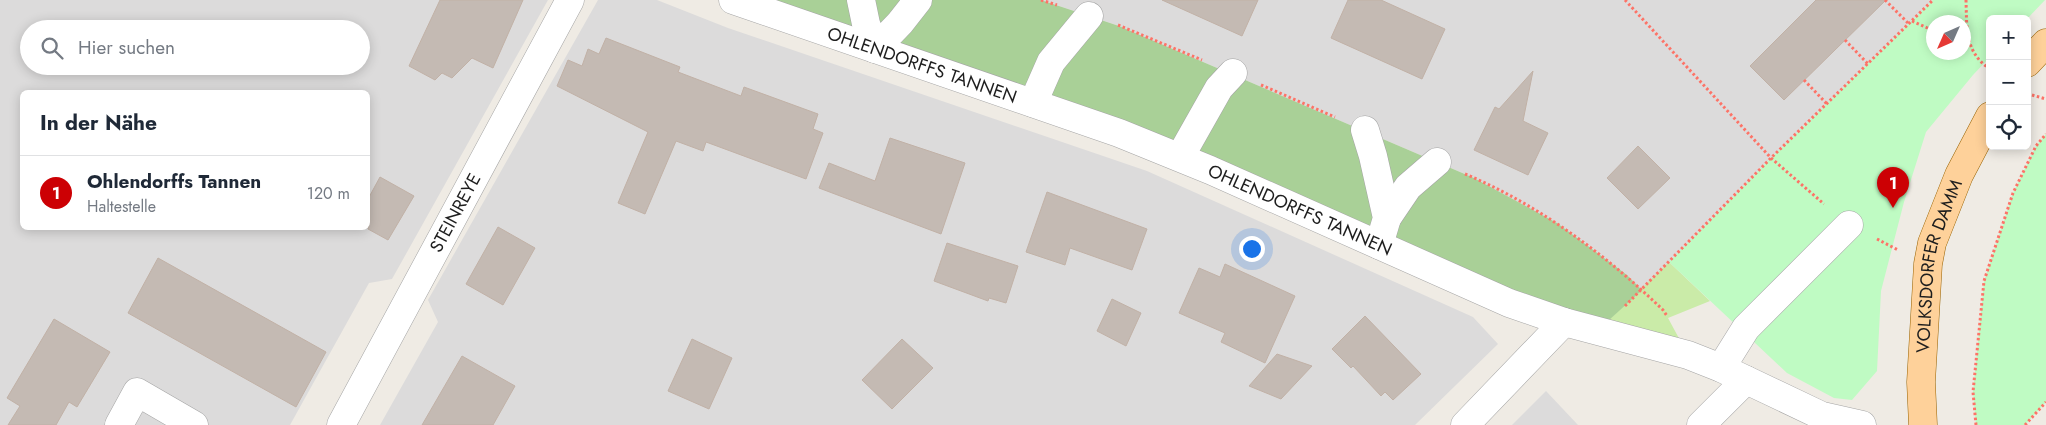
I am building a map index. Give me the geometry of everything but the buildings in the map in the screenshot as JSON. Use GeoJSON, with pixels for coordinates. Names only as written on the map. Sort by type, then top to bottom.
{"type":"FeatureCollection","features":[{"type":"Feature","properties":{"kind":"main road"},"geometry":{"type":"LineString","coordinates":[[2030,60],[2046,44]]}},
{"type":"Feature","properties":{"kind":"main road","name":"VOLKSDORFER DAMM"},"geometry":{"type":"LineString","coordinates":[[1923,425],[1921,382],[1928,264],[1932,242],[1958,175],[1986,123]]}},
{"type":"Feature","properties":{"kind":"street","name":"STEINREYE"},"geometry":{"type":"LineString","coordinates":[[340,425],[570,0]]}},
{"type":"Feature","properties":{"kind":"street","name":"OHLENDORFFS TANNEN"},"geometry":{"type":"LineString","coordinates":[[733,0],[1119,133],[1180,157],[1509,303],[1564,322],[1688,355],[1721,368],[1822,416],[1862,425]]}},
{"type":"Feature","properties":{"kind":"street"},"geometry":{"type":"LineString","coordinates":[[861,0],[866,24],[875,48],[900,23],[918,0]]}},
{"type":"Feature","properties":{"kind":"street"},"geometry":{"type":"LineString","coordinates":[[1033,103],[1051,62],[1089,16]]}},
{"type":"Feature","properties":{"kind":"street"},"geometry":{"type":"LineString","coordinates":[[1180,157],[1219,88],[1233,73]]}},
{"type":"Feature","properties":{"kind":"street"},"geometry":{"type":"LineString","coordinates":[[1365,130],[1387,218]]}},
{"type":"Feature","properties":{"kind":"street"},"geometry":{"type":"LineString","coordinates":[[1379,245],[1387,218],[1408,187],[1437,162]]}},
{"type":"Feature","properties":{"kind":"street"},"geometry":{"type":"LineString","coordinates":[[1721,368],[1746,328],[1849,226]]}},
{"type":"Feature","properties":{"kind":"street"},"geometry":{"type":"LineString","coordinates":[[1465,425],[1564,322]]}},
{"type":"Feature","properties":{"kind":"street"},"geometry":{"type":"LineString","coordinates":[[1701,425],[1746,380]]}},
{"type":"Feature","properties":{"kind":"street"},"geometry":{"type":"LineString","coordinates":[[120,425],[137,392],[194,425]]}},
{"type":"Feature","properties":{"kind":"path"},"geometry":{"type":"LineString","coordinates":[[1627,0],[1771,158],[1849,226],[1928,264]]}},
{"type":"Feature","properties":{"kind":"path"},"geometry":{"type":"LineString","coordinates":[[1885,0],[1910,23],[1926,28]]}},
{"type":"Feature","properties":{"kind":"path"},"geometry":{"type":"LineString","coordinates":[[1642,290],[1771,158],[1934,0]]}},
{"type":"Feature","properties":{"kind":"path"},"geometry":{"type":"LineString","coordinates":[[1966,0],[1966,15]]}},
{"type":"Feature","properties":{"kind":"path"},"geometry":{"type":"LineString","coordinates":[[1845,40],[1868,64]]}},
{"type":"Feature","properties":{"kind":"path"},"geometry":{"type":"LineString","coordinates":[[1971,48],[1986,65]]}},
{"type":"Feature","properties":{"kind":"path"},"geometry":{"type":"LineString","coordinates":[[1804,80],[1827,104]]}},
{"type":"Feature","properties":{"kind":"path"},"geometry":{"type":"LineString","coordinates":[[2031,94],[2046,100]]}},
{"type":"Feature","properties":{"kind":"path"},"geometry":{"type":"LineString","coordinates":[[1976,425],[1973,392],[1984,281],[2013,193],[2036,146],[2046,134]]}},
{"type":"Feature","properties":{"kind":"path"},"geometry":{"type":"LineString","coordinates":[[2025,425],[2046,402]]}},
{"type":"Feature","properties":{"kind":"shaded area"},"geometry":{"type":"Polygon","coordinates":[[[0,0],[548,0],[392,279],[369,283],[290,425],[0,425],[0,0]]]}},
{"type":"Feature","properties":{"kind":"shaded area"},"geometry":{"type":"Polygon","coordinates":[[[598,0],[657,0],[728,28],[1147,171],[1473,317],[1498,344],[1415,425],[380,425],[438,322],[428,300],[598,0]]]}},
{"type":"Feature","properties":{"kind":"shaded area"},"geometry":{"type":"Polygon","coordinates":[[[1041,0],[1933,0],[1771,158],[1642,290],[1627,275],[1557,223],[1474,178],[1119,26],[1041,0]]]}},
{"type":"Feature","properties":{"kind":"shaded area"},"geometry":{"type":"Polygon","coordinates":[[[1546,391],[1578,425],[1512,425],[1546,391]]]}},
{"type":"Feature","properties":{"kind":"green space"},"geometry":{"type":"Polygon","coordinates":[[[733,0],[1041,0],[1119,26],[1474,178],[1557,223],[1627,275],[1642,290],[1597,331],[1210,170],[733,0]]]}},
{"type":"Feature","properties":{"kind":"green space"},"geometry":{"type":"Polygon","coordinates":[[[1933,0],[2045,0],[2031,15],[1986,15],[1986,61],[1926,132],[1904,202],[1881,291],[1877,371],[1852,400],[1834,398],[1787,373],[1669,262],[1771,158],[1933,0]]]}},
{"type":"Feature","properties":{"kind":"green space"},"geometry":{"type":"Polygon","coordinates":[[[2046,134],[2046,402],[2025,425],[1976,425],[1973,392],[1984,281],[2013,193],[2036,146],[2046,134]]]}},
{"type":"Feature","properties":{"kind":"green space"},"geometry":{"type":"Polygon","coordinates":[[[1669,262],[1710,301],[1668,318],[1688,355],[1597,331],[1669,262]]]}},
{"type":"Feature","properties":{"kind":"place","name":"Ohlendorffs Tannen"},"geometry":{"type":"Point","coordinates":[1893,208]}}]}
